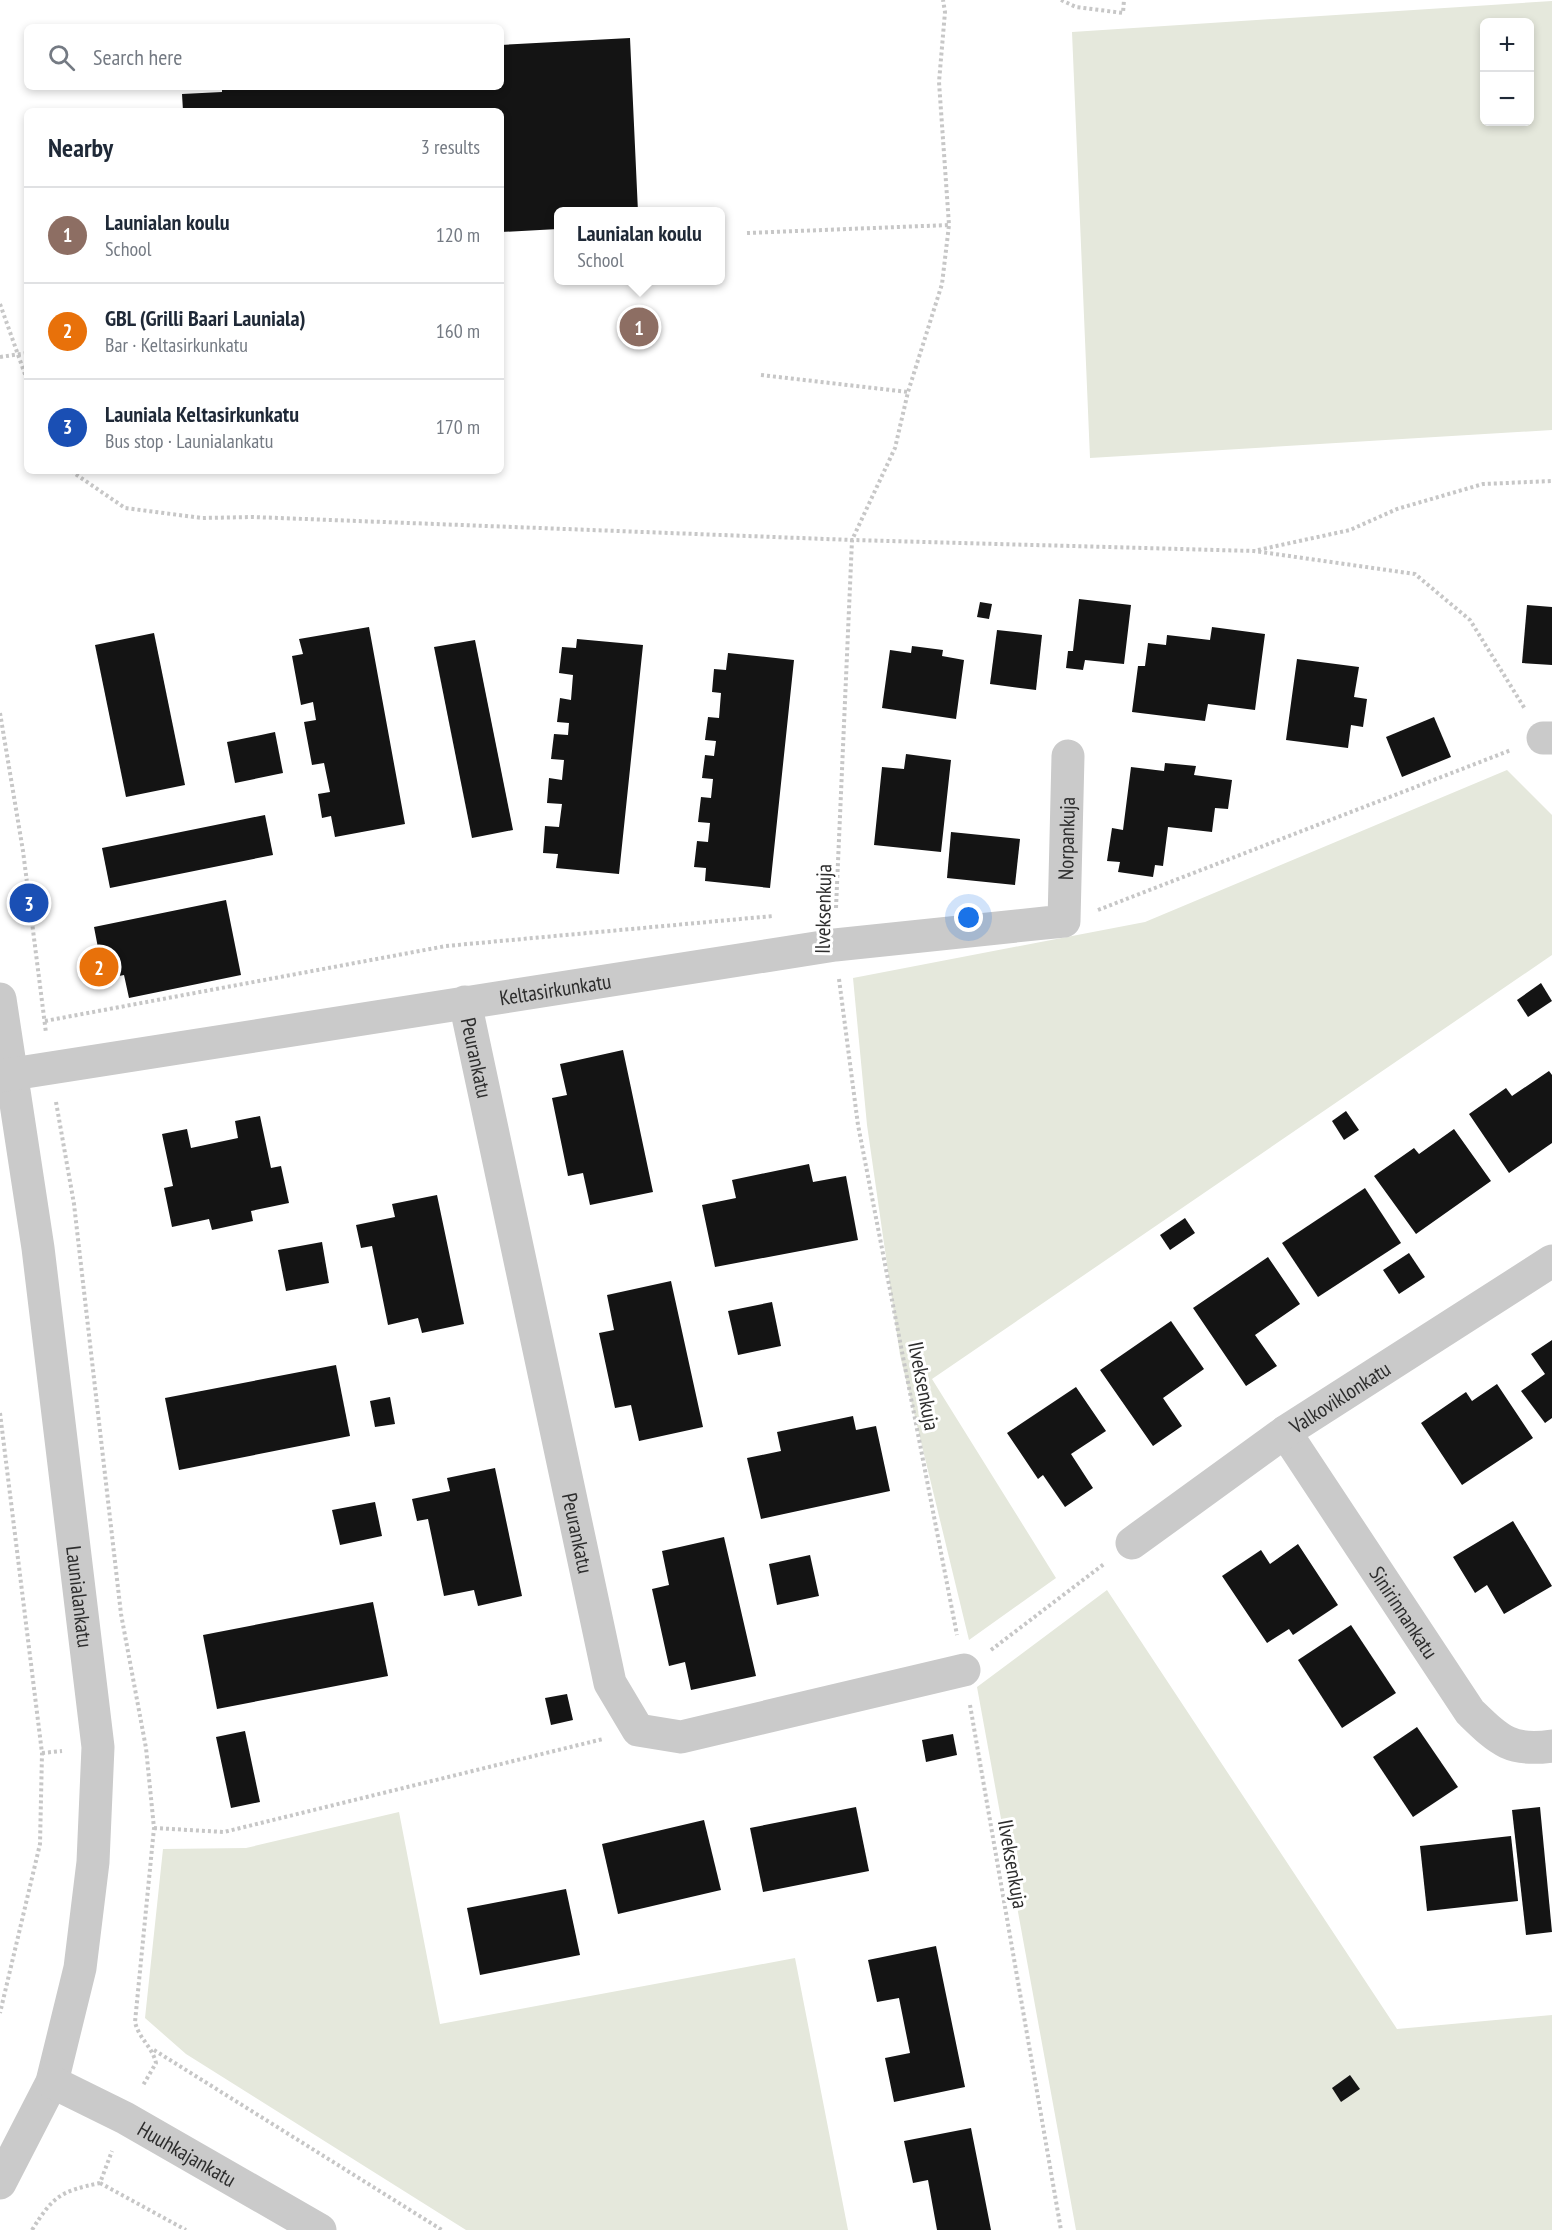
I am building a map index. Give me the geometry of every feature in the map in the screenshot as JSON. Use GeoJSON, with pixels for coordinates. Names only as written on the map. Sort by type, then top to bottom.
{"type":"FeatureCollection","features":[{"type":"Feature","properties":{"kind":"street","name":"Norpankuja"},"geometry":{"type":"LineString","coordinates":[[1064,921],[1068,756]]}},
{"type":"Feature","properties":{"kind":"street","name":"Keltasirkunkatu"},"geometry":{"type":"LineString","coordinates":[[6,1075],[835,945],[1064,921]]}},
{"type":"Feature","properties":{"kind":"street","name":"Launialankatu"},"geometry":{"type":"LineString","coordinates":[[0,999],[6,1075],[38,1248],[98,1747],[93,1862],[80,1968],[52,2082],[0,2183]]}},
{"type":"Feature","properties":{"kind":"street","name":"Peurankatu"},"geometry":{"type":"LineString","coordinates":[[465,1002],[610,1683],[638,1730]]}},
{"type":"Feature","properties":{"kind":"street","name":"Valkoviklonkatu"},"geometry":{"type":"LineString","coordinates":[[1132,1543],[1286,1432],[1552,1261]]}},
{"type":"Feature","properties":{"kind":"street","name":"Sinirinnankatu"},"geometry":{"type":"LineString","coordinates":[[1286,1432],[1470,1712],[1498,1740],[1529,1749],[1552,1746]]}},
{"type":"Feature","properties":{"kind":"street"},"geometry":{"type":"LineString","coordinates":[[638,1730],[681,1737],[964,1670]]}},
{"type":"Feature","properties":{"kind":"street","name":"Huuhkajankatu"},"geometry":{"type":"LineString","coordinates":[[52,2082],[125,2118],[320,2230]]}},
{"type":"Feature","properties":{"kind":"path"},"geometry":{"type":"LineString","coordinates":[[852,540],[895,448],[908,392],[942,284],[949,225],[939,82],[945,12],[943,0]]}},
{"type":"Feature","properties":{"kind":"path"},"geometry":{"type":"LineString","coordinates":[[1061,0],[1076,7],[1123,14],[1124,0]]}},
{"type":"Feature","properties":{"kind":"path"},"geometry":{"type":"LineString","coordinates":[[747,232],[949,225]]}},
{"type":"Feature","properties":{"kind":"path"},"geometry":{"type":"LineString","coordinates":[[0,304],[24,372]]}},
{"type":"Feature","properties":{"kind":"path"},"geometry":{"type":"LineString","coordinates":[[0,357],[24,354]]}},
{"type":"Feature","properties":{"kind":"path"},"geometry":{"type":"LineString","coordinates":[[761,375],[908,392]]}},
{"type":"Feature","properties":{"kind":"path"},"geometry":{"type":"LineString","coordinates":[[75,474],[125,508],[202,518],[253,517],[852,540],[1254,551],[1415,574],[1470,620],[1547,738],[1105,908],[1064,921]]}},
{"type":"Feature","properties":{"kind":"path"},"geometry":{"type":"LineString","coordinates":[[1254,551],[1350,530],[1397,509],[1483,484],[1552,481]]}},
{"type":"Feature","properties":{"kind":"path","name":"Ilveksenkuja"},"geometry":{"type":"LineString","coordinates":[[826,911],[836,910],[852,540]]}},
{"type":"Feature","properties":{"kind":"path"},"geometry":{"type":"LineString","coordinates":[[45,1021],[446,945],[784,915]]}},
{"type":"Feature","properties":{"kind":"path","name":"Ilveksenkuja"},"geometry":{"type":"LineString","coordinates":[[835,945],[858,1125],[964,1670],[1061,2230]]}},
{"type":"Feature","properties":{"kind":"path"},"geometry":{"type":"LineString","coordinates":[[0,1413],[42,1753],[40,1844],[0,2013]]}},
{"type":"Feature","properties":{"kind":"path"},"geometry":{"type":"LineString","coordinates":[[964,1670],[1132,1543]]}},
{"type":"Feature","properties":{"kind":"path"},"geometry":{"type":"LineString","coordinates":[[154,1828],[224,1832],[638,1730]]}},
{"type":"Feature","properties":{"kind":"path"},"geometry":{"type":"LineString","coordinates":[[153,2050],[442,2230]]}},
{"type":"Feature","properties":{"kind":"path"},"geometry":{"type":"LineString","coordinates":[[100,2183],[186,2230]]}},
{"type":"Feature","properties":{"kind":"shaded area"},"geometry":{"type":"Polygon","coordinates":[[[1552,1],[1552,430],[1090,458],[1072,32],[1552,1]]]}},
{"type":"Feature","properties":{"kind":"shaded area"},"geometry":{"type":"Polygon","coordinates":[[[1507,770],[1552,815],[1552,955],[932,1379],[1056,1578],[969,1640],[900,1355],[867,1125],[853,978],[1145,922],[1507,770]]]}},
{"type":"Feature","properties":{"kind":"shaded area"},"geometry":{"type":"Polygon","coordinates":[[[1107,1590],[1397,2029],[1552,2015],[1552,2230],[1076,2230],[977,1687],[1107,1590]]]}},
{"type":"Feature","properties":{"kind":"shaded area"},"geometry":{"type":"Polygon","coordinates":[[[399,1812],[440,2024],[795,1958],[848,2230],[466,2230],[186,2054],[145,2018],[163,1849],[246,1848],[399,1812]]]}},
{"type":"Feature","properties":{"kind":"building"},"geometry":{"type":"Polygon","coordinates":[[[630,38],[638,207],[554,207],[554,229],[504,232],[504,108],[183,108],[182,94],[222,92],[222,90],[504,90],[504,45],[630,38]]]}},
{"type":"Feature","properties":{"kind":"building"},"geometry":{"type":"Polygon","coordinates":[[[1079,599],[1131,605],[1124,664],[1085,660],[1083,670],[1066,668],[1068,651],[1073,651],[1079,599]]]}},
{"type":"Feature","properties":{"kind":"building"},"geometry":{"type":"Polygon","coordinates":[[[980,602],[992,604],[989,619],[977,617],[980,602]]]}},
{"type":"Feature","properties":{"kind":"building"},"geometry":{"type":"Polygon","coordinates":[[[1527,605],[1552,607],[1552,665],[1522,663],[1527,605]]]}},
{"type":"Feature","properties":{"kind":"building"},"geometry":{"type":"Polygon","coordinates":[[[369,627],[405,824],[335,837],[331,816],[322,818],[318,794],[330,792],[324,763],[312,765],[304,722],[316,720],[313,702],[301,705],[292,656],[303,654],[299,639],[369,627]]]}},
{"type":"Feature","properties":{"kind":"building"},"geometry":{"type":"Polygon","coordinates":[[[1212,627],[1265,634],[1255,710],[1208,704],[1205,721],[1132,712],[1138,666],[1145,666],[1148,643],[1166,645],[1167,635],[1210,640],[1212,627]]]}},
{"type":"Feature","properties":{"kind":"building"},"geometry":{"type":"Polygon","coordinates":[[[997,630],[1042,635],[1036,690],[990,684],[997,630]]]}},
{"type":"Feature","properties":{"kind":"building"},"geometry":{"type":"Polygon","coordinates":[[[154,633],[185,785],[126,797],[95,645],[154,633]]]}},
{"type":"Feature","properties":{"kind":"building"},"geometry":{"type":"Polygon","coordinates":[[[577,639],[643,645],[619,874],[556,868],[558,854],[543,853],[545,826],[559,827],[562,804],[547,803],[549,778],[562,780],[564,760],[551,759],[554,734],[568,735],[569,723],[557,722],[560,698],[571,700],[573,675],[559,673],[562,647],[576,648],[577,639]]]}},
{"type":"Feature","properties":{"kind":"building"},"geometry":{"type":"Polygon","coordinates":[[[475,640],[513,830],[472,838],[434,647],[475,640]]]}},
{"type":"Feature","properties":{"kind":"building"},"geometry":{"type":"Polygon","coordinates":[[[912,646],[943,650],[942,656],[964,660],[956,719],[882,708],[890,650],[911,653],[912,646]]]}},
{"type":"Feature","properties":{"kind":"building"},"geometry":{"type":"Polygon","coordinates":[[[728,653],[794,660],[770,888],[705,881],[706,868],[694,867],[697,841],[708,842],[710,823],[698,822],[701,797],[711,798],[713,779],[702,778],[705,755],[714,756],[716,741],[705,740],[708,717],[719,718],[721,693],[712,692],[714,669],[726,670],[728,653]]]}},
{"type":"Feature","properties":{"kind":"building"},"geometry":{"type":"Polygon","coordinates":[[[1297,659],[1359,667],[1354,697],[1367,699],[1363,727],[1351,725],[1348,748],[1286,740],[1297,659]]]}},
{"type":"Feature","properties":{"kind":"building"},"geometry":{"type":"Polygon","coordinates":[[[1434,717],[1451,757],[1402,777],[1386,737],[1434,717]]]}},
{"type":"Feature","properties":{"kind":"building"},"geometry":{"type":"Polygon","coordinates":[[[275,732],[283,773],[235,783],[227,742],[275,732]]]}},
{"type":"Feature","properties":{"kind":"building"},"geometry":{"type":"Polygon","coordinates":[[[906,754],[951,760],[941,852],[874,845],[882,767],[904,769],[906,754]]]}},
{"type":"Feature","properties":{"kind":"building"},"geometry":{"type":"Polygon","coordinates":[[[1165,763],[1196,766],[1194,775],[1232,780],[1228,809],[1215,808],[1212,832],[1168,827],[1163,866],[1155,865],[1153,877],[1118,872],[1120,862],[1107,861],[1112,828],[1123,830],[1131,767],[1164,771],[1165,763]]]}},
{"type":"Feature","properties":{"kind":"building"},"geometry":{"type":"Polygon","coordinates":[[[265,815],[273,855],[110,888],[102,848],[265,815]]]}},
{"type":"Feature","properties":{"kind":"building"},"geometry":{"type":"Polygon","coordinates":[[[951,832],[1020,839],[1015,885],[947,878],[951,832]]]}},
{"type":"Feature","properties":{"kind":"building"},"geometry":{"type":"Polygon","coordinates":[[[226,900],[241,975],[129,998],[124,975],[104,979],[94,927],[226,900]]]}},
{"type":"Feature","properties":{"kind":"building"},"geometry":{"type":"Polygon","coordinates":[[[1541,983],[1552,1001],[1528,1017],[1517,1000],[1541,983]]]}},
{"type":"Feature","properties":{"kind":"building"},"geometry":{"type":"Polygon","coordinates":[[[623,1050],[653,1192],[590,1205],[583,1173],[568,1176],[552,1098],[567,1095],[560,1064],[623,1050]]]}},
{"type":"Feature","properties":{"kind":"building"},"geometry":{"type":"Polygon","coordinates":[[[1549,1071],[1552,1075],[1552,1143],[1509,1173],[1469,1114],[1506,1088],[1512,1096],[1549,1071]]]}},
{"type":"Feature","properties":{"kind":"building"},"geometry":{"type":"Polygon","coordinates":[[[1346,1111],[1359,1130],[1344,1140],[1332,1121],[1346,1111]]]}},
{"type":"Feature","properties":{"kind":"building"},"geometry":{"type":"Polygon","coordinates":[[[260,1116],[271,1168],[281,1166],[289,1203],[251,1211],[253,1221],[212,1230],[209,1219],[172,1227],[164,1188],[173,1186],[162,1134],[187,1129],[191,1148],[238,1138],[235,1121],[260,1116]]]}},
{"type":"Feature","properties":{"kind":"building"},"geometry":{"type":"Polygon","coordinates":[[[1454,1129],[1491,1181],[1416,1234],[1374,1176],[1414,1148],[1419,1154],[1454,1129]]]}},
{"type":"Feature","properties":{"kind":"building"},"geometry":{"type":"Polygon","coordinates":[[[809,1164],[813,1182],[846,1176],[858,1240],[715,1267],[702,1205],[736,1198],[732,1180],[809,1164]]]}},
{"type":"Feature","properties":{"kind":"building"},"geometry":{"type":"Polygon","coordinates":[[[1365,1188],[1401,1243],[1318,1297],[1282,1243],[1365,1188]]]}},
{"type":"Feature","properties":{"kind":"building"},"geometry":{"type":"Polygon","coordinates":[[[437,1195],[464,1324],[422,1333],[418,1318],[388,1325],[372,1246],[361,1248],[356,1225],[395,1217],[392,1204],[437,1195]]]}},
{"type":"Feature","properties":{"kind":"building"},"geometry":{"type":"Polygon","coordinates":[[[1185,1218],[1195,1233],[1170,1250],[1160,1235],[1185,1218]]]}},
{"type":"Feature","properties":{"kind":"building"},"geometry":{"type":"Polygon","coordinates":[[[322,1242],[329,1283],[286,1291],[278,1250],[322,1242]]]}},
{"type":"Feature","properties":{"kind":"building"},"geometry":{"type":"Polygon","coordinates":[[[1409,1253],[1425,1277],[1399,1294],[1383,1270],[1409,1253]]]}},
{"type":"Feature","properties":{"kind":"building"},"geometry":{"type":"Polygon","coordinates":[[[1268,1257],[1300,1304],[1255,1335],[1277,1366],[1246,1386],[1193,1308],[1268,1257]]]}},
{"type":"Feature","properties":{"kind":"building"},"geometry":{"type":"Polygon","coordinates":[[[671,1281],[703,1427],[639,1441],[631,1405],[615,1408],[599,1333],[614,1330],[607,1295],[671,1281]]]}},
{"type":"Feature","properties":{"kind":"building"},"geometry":{"type":"Polygon","coordinates":[[[772,1302],[781,1346],[738,1355],[728,1311],[772,1302]]]}},
{"type":"Feature","properties":{"kind":"building"},"geometry":{"type":"Polygon","coordinates":[[[1171,1321],[1204,1369],[1163,1398],[1182,1426],[1153,1446],[1100,1370],[1171,1321]]]}},
{"type":"Feature","properties":{"kind":"building"},"geometry":{"type":"Polygon","coordinates":[[[1552,1340],[1552,1418],[1545,1423],[1521,1391],[1545,1374],[1531,1354],[1552,1340]]]}},
{"type":"Feature","properties":{"kind":"building"},"geometry":{"type":"Polygon","coordinates":[[[336,1365],[350,1436],[179,1470],[165,1398],[336,1365]]]}},
{"type":"Feature","properties":{"kind":"building"},"geometry":{"type":"Polygon","coordinates":[[[1497,1384],[1533,1438],[1462,1485],[1421,1423],[1466,1392],[1472,1401],[1497,1384]]]}},
{"type":"Feature","properties":{"kind":"building"},"geometry":{"type":"Polygon","coordinates":[[[1076,1387],[1106,1431],[1071,1454],[1093,1488],[1065,1507],[1043,1475],[1038,1479],[1007,1433],[1076,1387]]]}},
{"type":"Feature","properties":{"kind":"building"},"geometry":{"type":"Polygon","coordinates":[[[390,1397],[395,1424],[375,1427],[370,1401],[390,1397]]]}},
{"type":"Feature","properties":{"kind":"building"},"geometry":{"type":"Polygon","coordinates":[[[853,1416],[856,1430],[876,1426],[890,1491],[761,1519],[747,1458],[781,1451],[777,1432],[853,1416]]]}},
{"type":"Feature","properties":{"kind":"building"},"geometry":{"type":"Polygon","coordinates":[[[495,1468],[522,1596],[478,1606],[474,1590],[444,1596],[428,1519],[417,1521],[412,1499],[450,1491],[447,1478],[495,1468]]]}},
{"type":"Feature","properties":{"kind":"building"},"geometry":{"type":"Polygon","coordinates":[[[375,1502],[382,1536],[340,1545],[332,1510],[375,1502]]]}},
{"type":"Feature","properties":{"kind":"building"},"geometry":{"type":"Polygon","coordinates":[[[1513,1521],[1552,1586],[1504,1614],[1487,1585],[1475,1593],[1453,1557],[1513,1521]]]}},
{"type":"Feature","properties":{"kind":"building"},"geometry":{"type":"Polygon","coordinates":[[[724,1537],[756,1676],[691,1690],[685,1662],[669,1666],[652,1589],[669,1585],[662,1551],[724,1537]]]}},
{"type":"Feature","properties":{"kind":"building"},"geometry":{"type":"Polygon","coordinates":[[[1298,1544],[1338,1605],[1293,1635],[1289,1629],[1267,1643],[1222,1576],[1261,1550],[1270,1564],[1298,1544]]]}},
{"type":"Feature","properties":{"kind":"building"},"geometry":{"type":"Polygon","coordinates":[[[810,1555],[819,1596],[777,1605],[769,1564],[810,1555]]]}},
{"type":"Feature","properties":{"kind":"building"},"geometry":{"type":"Polygon","coordinates":[[[373,1602],[388,1676],[217,1709],[203,1635],[373,1602]]]}},
{"type":"Feature","properties":{"kind":"building"},"geometry":{"type":"Polygon","coordinates":[[[1351,1625],[1396,1693],[1342,1728],[1298,1660],[1351,1625]]]}},
{"type":"Feature","properties":{"kind":"building"},"geometry":{"type":"Polygon","coordinates":[[[567,1694],[573,1720],[551,1725],[545,1698],[567,1694]]]}},
{"type":"Feature","properties":{"kind":"building"},"geometry":{"type":"Polygon","coordinates":[[[1417,1727],[1458,1787],[1413,1817],[1373,1757],[1417,1727]]]}},
{"type":"Feature","properties":{"kind":"building"},"geometry":{"type":"Polygon","coordinates":[[[245,1731],[260,1802],[231,1808],[216,1737],[245,1731]]]}},
{"type":"Feature","properties":{"kind":"building"},"geometry":{"type":"Polygon","coordinates":[[[953,1734],[957,1755],[926,1762],[922,1740],[953,1734]]]}},
{"type":"Feature","properties":{"kind":"building"},"geometry":{"type":"Polygon","coordinates":[[[856,1807],[869,1871],[763,1892],[750,1828],[856,1807]]]}},
{"type":"Feature","properties":{"kind":"building"},"geometry":{"type":"Polygon","coordinates":[[[1540,1807],[1552,1932],[1526,1935],[1512,1810],[1540,1807]]]}},
{"type":"Feature","properties":{"kind":"building"},"geometry":{"type":"Polygon","coordinates":[[[704,1820],[721,1890],[618,1914],[602,1844],[704,1820]]]}},
{"type":"Feature","properties":{"kind":"building"},"geometry":{"type":"Polygon","coordinates":[[[1511,1836],[1518,1901],[1427,1911],[1420,1846],[1511,1836]]]}},
{"type":"Feature","properties":{"kind":"building"},"geometry":{"type":"Polygon","coordinates":[[[566,1889],[580,1955],[480,1975],[467,1908],[566,1889]]]}},
{"type":"Feature","properties":{"kind":"building"},"geometry":{"type":"Polygon","coordinates":[[[936,1946],[965,2087],[894,2102],[885,2058],[910,2053],[899,1998],[877,2002],[868,1960],[936,1946]]]}},
{"type":"Feature","properties":{"kind":"building"},"geometry":{"type":"Polygon","coordinates":[[[1350,2075],[1360,2089],[1341,2102],[1332,2088],[1350,2075]]]}},
{"type":"Feature","properties":{"kind":"building"},"geometry":{"type":"Polygon","coordinates":[[[971,2128],[991,2230],[937,2230],[928,2180],[913,2183],[904,2141],[971,2128]]]}},
{"type":"Feature","properties":{"kind":"place","name":"Launialan koulu"},"geometry":{"type":"Point","coordinates":[639,327]}},
{"type":"Feature","properties":{"kind":"place","name":"Launiala Keltasirkunkatu"},"geometry":{"type":"Point","coordinates":[29,903]}},
{"type":"Feature","properties":{"kind":"place","name":"GBL (Grilli Baari Launiala)"},"geometry":{"type":"Point","coordinates":[99,967]}}]}
